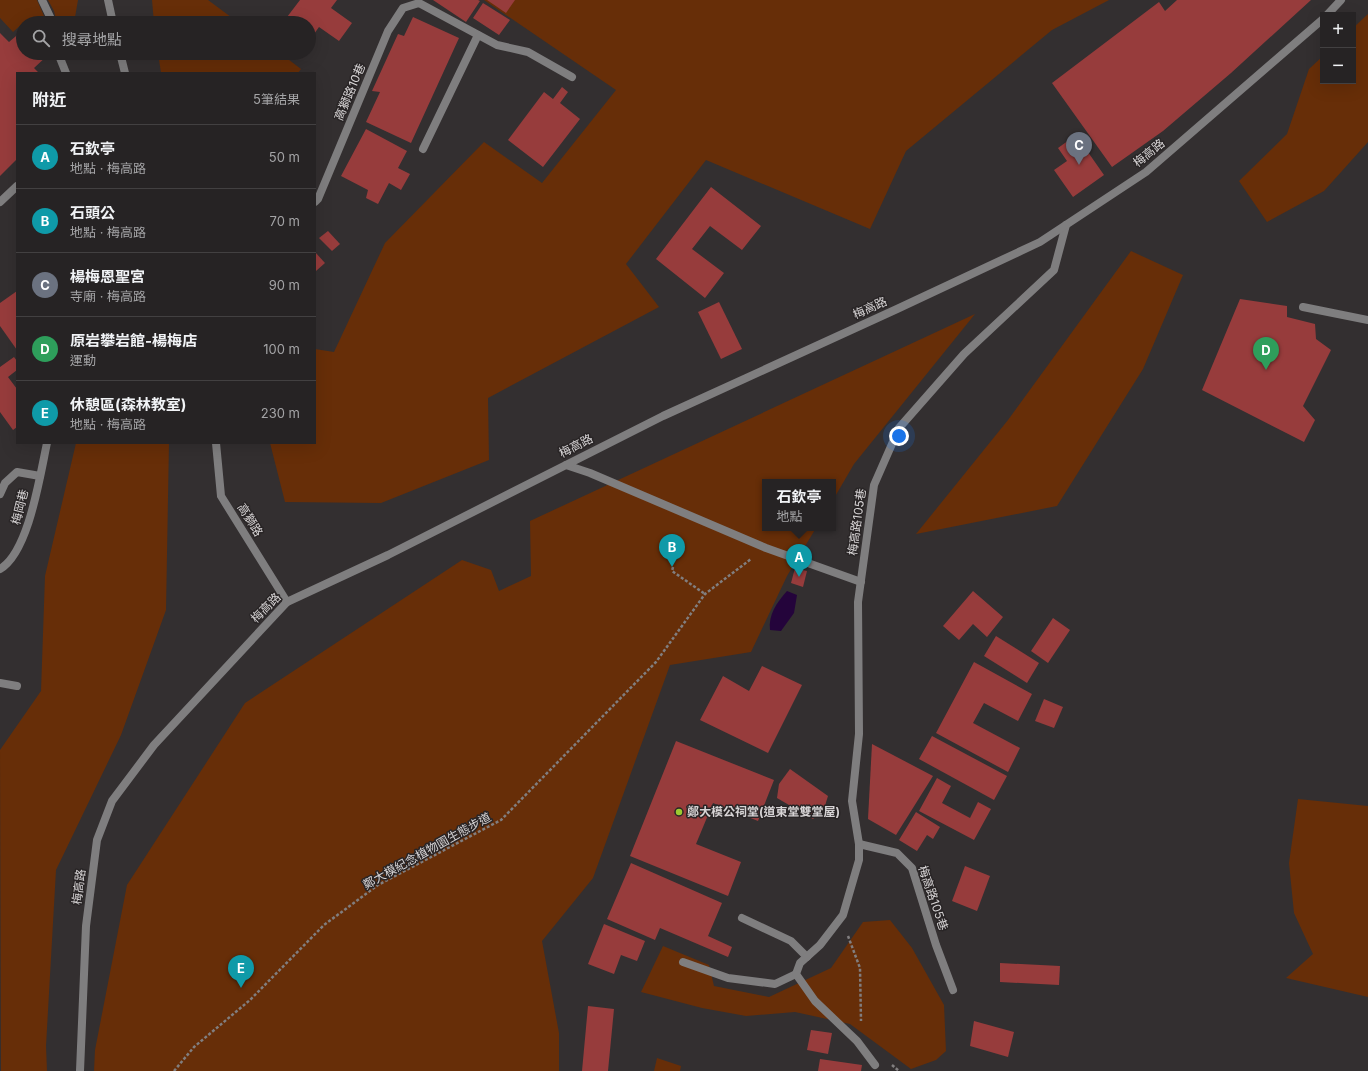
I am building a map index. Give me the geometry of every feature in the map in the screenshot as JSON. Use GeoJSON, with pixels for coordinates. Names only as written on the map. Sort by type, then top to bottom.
{"type":"FeatureCollection","features":[{"type":"Feature","properties":{"kind":"street"},"geometry":{"type":"LineString","coordinates":[[42,0],[50,16]]}},
{"type":"Feature","properties":{"kind":"street"},"geometry":{"type":"LineString","coordinates":[[108,0],[111,16]]}},
{"type":"Feature","properties":{"kind":"street"},"geometry":{"type":"LineString","coordinates":[[1330,12],[1341,0]]}},
{"type":"Feature","properties":{"kind":"street","name":"高獅路10巷"},"geometry":{"type":"LineString","coordinates":[[316,200],[321,192],[388,31],[403,8],[420,1],[497,45],[528,52],[572,77]]}},
{"type":"Feature","properties":{"kind":"street","name":"梅高路"},"geometry":{"type":"LineString","coordinates":[[80,1071],[86,926],[97,840],[112,801],[154,745],[287,602],[388,555],[663,416],[1040,242],[1146,172],[1320,22]]}},
{"type":"Feature","properties":{"kind":"street"},"geometry":{"type":"LineString","coordinates":[[423,149],[478,35]]}},
{"type":"Feature","properties":{"kind":"street"},"geometry":{"type":"LineString","coordinates":[[61,60],[66,72]]}},
{"type":"Feature","properties":{"kind":"street"},"geometry":{"type":"LineString","coordinates":[[122,60],[125,72]]}},
{"type":"Feature","properties":{"kind":"street"},"geometry":{"type":"LineString","coordinates":[[0,202],[16,187]]}},
{"type":"Feature","properties":{"kind":"street","name":"梅高路105巷"},"geometry":{"type":"LineString","coordinates":[[796,974],[800,963],[820,945],[843,915],[859,860],[859,844],[852,801],[859,734],[858,602],[874,485],[899,428],[964,354],[1054,270],[1066,225]]}},
{"type":"Feature","properties":{"kind":"street"},"geometry":{"type":"LineString","coordinates":[[1303,307],[1368,320]]}},
{"type":"Feature","properties":{"kind":"street","name":"梅岡巷"},"geometry":{"type":"LineString","coordinates":[[0,569],[6,565],[27,530],[47,444]]}},
{"type":"Feature","properties":{"kind":"street","name":"高獅路"},"geometry":{"type":"LineString","coordinates":[[216,444],[221,496],[287,602]]}},
{"type":"Feature","properties":{"kind":"street"},"geometry":{"type":"LineString","coordinates":[[566,465],[766,548],[861,582]]}},
{"type":"Feature","properties":{"kind":"street"},"geometry":{"type":"LineString","coordinates":[[0,494],[6,483],[16,472],[40,476]]}},
{"type":"Feature","properties":{"kind":"street"},"geometry":{"type":"LineString","coordinates":[[0,683],[17,686]]}},
{"type":"Feature","properties":{"kind":"street","name":"梅高路105巷"},"geometry":{"type":"LineString","coordinates":[[859,844],[897,853],[912,868],[936,945],[953,990]]}},
{"type":"Feature","properties":{"kind":"street"},"geometry":{"type":"LineString","coordinates":[[742,918],[791,941],[807,956]]}},
{"type":"Feature","properties":{"kind":"street"},"geometry":{"type":"LineString","coordinates":[[682,962],[728,978],[775,984],[796,974],[815,1001],[857,1041],[875,1065]]}},
{"type":"Feature","properties":{"kind":"path","name":"鄭大模紀念植物園生態步道"},"geometry":{"type":"LineString","coordinates":[[174,1071],[194,1047],[250,1000],[324,925],[378,885],[501,820],[656,662],[705,594],[766,548]]}},
{"type":"Feature","properties":{"kind":"path"},"geometry":{"type":"LineString","coordinates":[[672,567],[672,571],[705,594]]}},
{"type":"Feature","properties":{"kind":"path"},"geometry":{"type":"LineString","coordinates":[[834,926],[850,937],[860,968],[861,1023]]}},
{"type":"Feature","properties":{"kind":"shaded area"},"geometry":{"type":"Polygon","coordinates":[[[0,0],[37,0],[44,16],[16,16],[16,29],[13,32],[0,18],[0,0]]]}},
{"type":"Feature","properties":{"kind":"shaded area"},"geometry":{"type":"Polygon","coordinates":[[[48,0],[78,0],[75,16],[55,16],[48,0]]]}},
{"type":"Feature","properties":{"kind":"shaded area"},"geometry":{"type":"Polygon","coordinates":[[[152,0],[208,0],[230,16],[153,16],[152,0]]]}},
{"type":"Feature","properties":{"kind":"shaded area"},"geometry":{"type":"Polygon","coordinates":[[[484,0],[1109,0],[1052,30],[906,151],[870,229],[706,160],[626,264],[659,307],[488,398],[489,460],[381,503],[285,502],[270,444],[316,444],[316,349],[334,352],[385,243],[484,142],[542,183],[616,90],[484,0]]]}},
{"type":"Feature","properties":{"kind":"shaded area"},"geometry":{"type":"Polygon","coordinates":[[[1368,14],[1368,142],[1324,191],[1267,222],[1239,181],[1287,134],[1309,69],[1320,59],[1320,84],[1356,84],[1356,25],[1368,14]]]}},
{"type":"Feature","properties":{"kind":"shaded area"},"geometry":{"type":"Polygon","coordinates":[[[159,60],[289,60],[301,69],[299,72],[161,72],[159,60]]]}},
{"type":"Feature","properties":{"kind":"shaded area"},"geometry":{"type":"Polygon","coordinates":[[[1131,251],[1183,275],[1143,369],[1057,506],[916,534],[1008,420],[1131,251]]]}},
{"type":"Feature","properties":{"kind":"shaded area"},"geometry":{"type":"Polygon","coordinates":[[[975,314],[854,464],[836,495],[836,479],[762,479],[762,531],[814,531],[787,576],[751,652],[670,665],[593,878],[542,941],[559,1033],[559,1071],[94,1071],[95,1050],[127,885],[245,703],[462,560],[491,570],[499,591],[531,576],[530,521],[975,314]]]}},
{"type":"Feature","properties":{"kind":"shaded area"},"geometry":{"type":"Polygon","coordinates":[[[76,444],[169,444],[166,610],[121,735],[56,870],[46,1046],[47,1071],[1,1071],[0,750],[41,691],[45,576],[76,444]]]}},
{"type":"Feature","properties":{"kind":"shaded area"},"geometry":{"type":"Polygon","coordinates":[[[787,591],[797,595],[794,613],[781,631],[770,630],[770,619],[774,609],[787,591]]]}},
{"type":"Feature","properties":{"kind":"shaded area"},"geometry":{"type":"Polygon","coordinates":[[[1298,799],[1368,806],[1368,997],[1286,978],[1313,954],[1294,913],[1289,863],[1298,799]]]}},
{"type":"Feature","properties":{"kind":"shaded area"},"geometry":{"type":"Polygon","coordinates":[[[890,920],[912,948],[944,1005],[946,1051],[936,1060],[911,1069],[850,1024],[795,1012],[746,1016],[702,1008],[641,992],[663,946],[709,965],[714,986],[769,997],[831,968],[863,922],[890,920]]]}},
{"type":"Feature","properties":{"kind":"shaded area"},"geometry":{"type":"Polygon","coordinates":[[[657,1058],[681,1066],[680,1071],[654,1071],[657,1058]]]}},
{"type":"Feature","properties":{"kind":"building"},"geometry":{"type":"Polygon","coordinates":[[[300,0],[337,0],[331,8],[352,23],[339,41],[319,27],[316,31],[316,16],[288,16],[300,0]]]}},
{"type":"Feature","properties":{"kind":"building"},"geometry":{"type":"Polygon","coordinates":[[[433,0],[478,0],[480,1],[466,22],[433,0]]]}},
{"type":"Feature","properties":{"kind":"building"},"geometry":{"type":"Polygon","coordinates":[[[487,0],[515,0],[506,13],[487,0]]]}},
{"type":"Feature","properties":{"kind":"building"},"geometry":{"type":"Polygon","coordinates":[[[1177,0],[1311,0],[1231,73],[1163,131],[1112,167],[1052,83],[1159,2],[1165,11],[1177,0]]]}},
{"type":"Feature","properties":{"kind":"building"},"geometry":{"type":"Polygon","coordinates":[[[483,3],[510,20],[499,35],[473,18],[483,3]]]}},
{"type":"Feature","properties":{"kind":"building"},"geometry":{"type":"Polygon","coordinates":[[[413,17],[459,38],[411,143],[366,122],[380,92],[372,91],[398,34],[404,36],[413,17]]]}},
{"type":"Feature","properties":{"kind":"building"},"geometry":{"type":"Polygon","coordinates":[[[0,33],[9,42],[16,36],[16,60],[43,60],[34,68],[38,72],[16,72],[16,160],[0,176],[0,33]]]}},
{"type":"Feature","properties":{"kind":"building"},"geometry":{"type":"Polygon","coordinates":[[[562,87],[568,92],[560,103],[580,119],[543,167],[508,140],[544,92],[553,99],[562,87]]]}},
{"type":"Feature","properties":{"kind":"building"},"geometry":{"type":"Polygon","coordinates":[[[366,129],[407,151],[398,168],[410,174],[401,190],[389,183],[378,204],[366,198],[368,190],[341,176],[366,129]]]}},
{"type":"Feature","properties":{"kind":"building"},"geometry":{"type":"Polygon","coordinates":[[[1076,135],[1104,175],[1073,197],[1054,170],[1067,161],[1058,148],[1076,135]]]}},
{"type":"Feature","properties":{"kind":"building"},"geometry":{"type":"Polygon","coordinates":[[[711,187],[761,226],[742,250],[710,226],[692,249],[724,273],[705,298],[656,259],[711,187]]]}},
{"type":"Feature","properties":{"kind":"building"},"geometry":{"type":"Polygon","coordinates":[[[328,231],[340,244],[332,251],[319,238],[328,231]]]}},
{"type":"Feature","properties":{"kind":"building"},"geometry":{"type":"Polygon","coordinates":[[[316,253],[325,263],[316,271],[316,253]]]}},
{"type":"Feature","properties":{"kind":"building"},"geometry":{"type":"Polygon","coordinates":[[[16,292],[16,349],[0,326],[0,303],[16,292]]]}},
{"type":"Feature","properties":{"kind":"building"},"geometry":{"type":"Polygon","coordinates":[[[1240,299],[1287,306],[1287,317],[1315,324],[1316,339],[1331,350],[1303,406],[1315,420],[1304,442],[1202,390],[1240,299]]]}},
{"type":"Feature","properties":{"kind":"building"},"geometry":{"type":"Polygon","coordinates":[[[719,302],[742,349],[721,359],[698,312],[719,302]]]}},
{"type":"Feature","properties":{"kind":"building"},"geometry":{"type":"Polygon","coordinates":[[[14,357],[16,360],[16,371],[8,377],[16,388],[16,428],[13,430],[0,412],[0,367],[14,357]]]}},
{"type":"Feature","properties":{"kind":"building"},"geometry":{"type":"Polygon","coordinates":[[[795,568],[807,571],[803,587],[791,583],[795,568]]]}},
{"type":"Feature","properties":{"kind":"building"},"geometry":{"type":"Polygon","coordinates":[[[973,591],[1003,617],[987,637],[973,624],[959,640],[943,626],[973,591]]]}},
{"type":"Feature","properties":{"kind":"building"},"geometry":{"type":"Polygon","coordinates":[[[1053,618],[1070,630],[1048,663],[1031,651],[1053,618]]]}},
{"type":"Feature","properties":{"kind":"building"},"geometry":{"type":"Polygon","coordinates":[[[996,636],[1039,663],[1027,683],[984,656],[996,636]]]}},
{"type":"Feature","properties":{"kind":"building"},"geometry":{"type":"Polygon","coordinates":[[[974,662],[1032,694],[1018,721],[984,703],[973,723],[1020,748],[1008,772],[936,733],[974,662]]]}},
{"type":"Feature","properties":{"kind":"building"},"geometry":{"type":"Polygon","coordinates":[[[762,666],[802,685],[768,753],[700,720],[723,676],[749,691],[762,666]]]}},
{"type":"Feature","properties":{"kind":"building"},"geometry":{"type":"Polygon","coordinates":[[[1044,699],[1063,707],[1054,728],[1035,721],[1044,699]]]}},
{"type":"Feature","properties":{"kind":"building"},"geometry":{"type":"Polygon","coordinates":[[[932,736],[1007,776],[994,800],[919,759],[932,736]]]}},
{"type":"Feature","properties":{"kind":"building","name":"鄭大模公祠堂(道東堂雙堂屋)"},"geometry":{"type":"Polygon","coordinates":[[[676,741],[774,780],[758,821],[713,803],[696,844],[741,862],[728,896],[630,856],[676,741]]]}},
{"type":"Feature","properties":{"kind":"building"},"geometry":{"type":"Polygon","coordinates":[[[872,744],[933,776],[896,835],[868,819],[872,744]]]}},
{"type":"Feature","properties":{"kind":"building","name":"鄭大模公祠堂(道東堂雙堂屋)"},"geometry":{"type":"Polygon","coordinates":[[[790,769],[828,796],[824,809],[813,819],[777,798],[779,784],[790,769]]]}},
{"type":"Feature","properties":{"kind":"building"},"geometry":{"type":"Polygon","coordinates":[[[937,778],[951,786],[942,803],[970,818],[978,802],[991,809],[974,840],[919,811],[937,778]]]}},
{"type":"Feature","properties":{"kind":"building"},"geometry":{"type":"Polygon","coordinates":[[[916,812],[940,827],[933,839],[927,835],[917,851],[899,840],[916,812]]]}},
{"type":"Feature","properties":{"kind":"building"},"geometry":{"type":"Polygon","coordinates":[[[631,863],[722,903],[708,936],[732,947],[728,957],[660,928],[655,940],[607,919],[631,863]]]}},
{"type":"Feature","properties":{"kind":"building"},"geometry":{"type":"Polygon","coordinates":[[[965,866],[990,876],[977,911],[952,901],[965,866]]]}},
{"type":"Feature","properties":{"kind":"building"},"geometry":{"type":"Polygon","coordinates":[[[604,924],[645,941],[637,961],[621,955],[614,974],[588,964],[604,924]]]}},
{"type":"Feature","properties":{"kind":"building"},"geometry":{"type":"Polygon","coordinates":[[[1000,963],[1060,966],[1059,985],[1000,982],[1000,963]]]}},
{"type":"Feature","properties":{"kind":"building"},"geometry":{"type":"Polygon","coordinates":[[[588,1006],[614,1009],[608,1071],[582,1071],[588,1006]]]}},
{"type":"Feature","properties":{"kind":"building"},"geometry":{"type":"Polygon","coordinates":[[[974,1021],[1014,1032],[1008,1057],[970,1046],[974,1021]]]}},
{"type":"Feature","properties":{"kind":"building"},"geometry":{"type":"Polygon","coordinates":[[[811,1030],[832,1033],[828,1054],[807,1050],[811,1030]]]}},
{"type":"Feature","properties":{"kind":"building"},"geometry":{"type":"Polygon","coordinates":[[[820,1059],[862,1065],[861,1071],[818,1071],[820,1059]]]}},
{"type":"Feature","properties":{"kind":"place","name":"楊梅恩聖宮"},"geometry":{"type":"Point","coordinates":[1079,165]}},
{"type":"Feature","properties":{"kind":"place","name":"原岩攀岩館-楊梅店"},"geometry":{"type":"Point","coordinates":[1266,370]}},
{"type":"Feature","properties":{"kind":"place","name":"石頭公"},"geometry":{"type":"Point","coordinates":[672,567]}},
{"type":"Feature","properties":{"kind":"place","name":"石欽亭"},"geometry":{"type":"Point","coordinates":[799,577]}},
{"type":"Feature","properties":{"kind":"place","name":"鄭大模公祠堂(道東堂雙堂屋)"},"geometry":{"type":"Point","coordinates":[679,812]}},
{"type":"Feature","properties":{"kind":"place","name":"休憩區(森林教室)"},"geometry":{"type":"Point","coordinates":[241,988]}}]}
